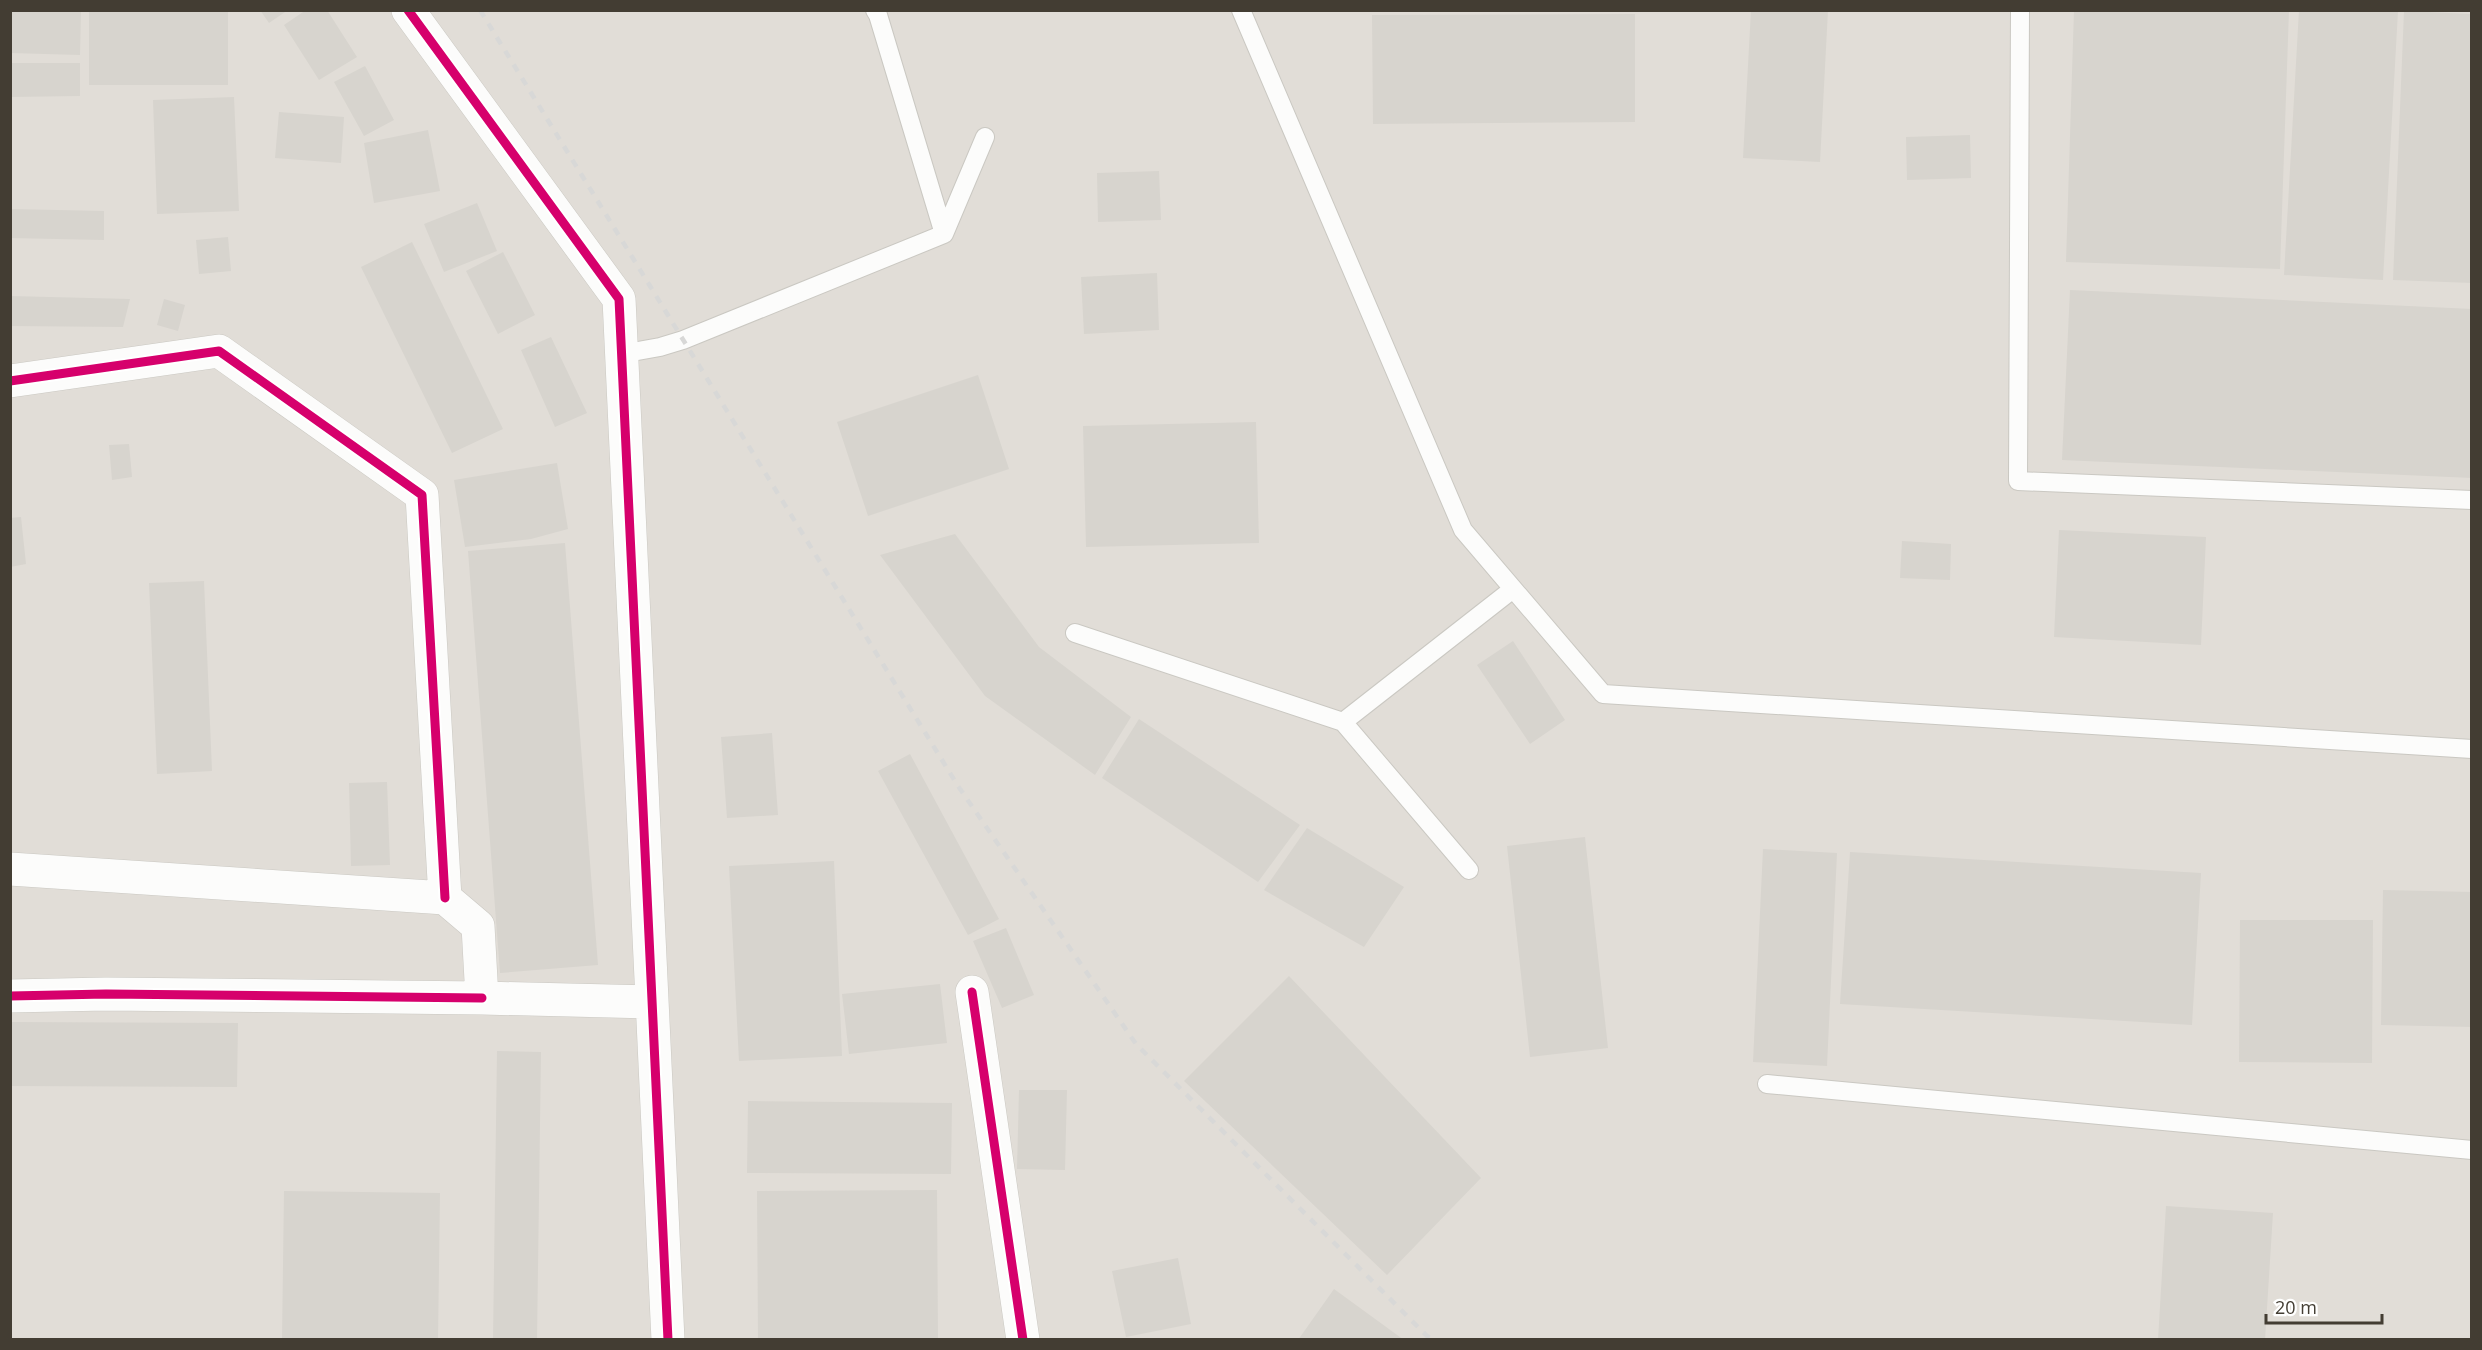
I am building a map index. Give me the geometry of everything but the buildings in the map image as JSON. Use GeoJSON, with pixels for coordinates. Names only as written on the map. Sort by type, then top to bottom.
{"type":"FeatureCollection","features":[{"type":"Feature","properties":{"kind":"street"},"geometry":{"type":"LineString","coordinates":[[408,10],[619,299],[668,1340]]}},
{"type":"Feature","properties":{"kind":"street"},"geometry":{"type":"LineString","coordinates":[[10,381],[219,351],[422,495],[446,898]]}},
{"type":"Feature","properties":{"kind":"street"},"geometry":{"type":"LineString","coordinates":[[10,869],[446,898],[478,926],[482,998]]}},
{"type":"Feature","properties":{"kind":"street"},"geometry":{"type":"LineString","coordinates":[[972,992],[1023,1340]]}},
{"type":"Feature","properties":{"kind":"street"},"geometry":{"type":"LineString","coordinates":[[10,996],[106,994],[652,1002]]}},
{"type":"Feature","properties":{"kind":"lane"},"geometry":{"type":"LineString","coordinates":[[875,10],[944,234]]}},
{"type":"Feature","properties":{"kind":"lane"},"geometry":{"type":"LineString","coordinates":[[1241,10],[1462,530],[1603,694],[2472,749]]}},
{"type":"Feature","properties":{"kind":"lane"},"geometry":{"type":"LineString","coordinates":[[2020,10],[2018,481],[2472,500]]}},
{"type":"Feature","properties":{"kind":"lane"},"geometry":{"type":"LineString","coordinates":[[621,354],[683,340],[944,234],[985,137]]}},
{"type":"Feature","properties":{"kind":"lane"},"geometry":{"type":"LineString","coordinates":[[1343,722],[1513,589]]}},
{"type":"Feature","properties":{"kind":"lane"},"geometry":{"type":"LineString","coordinates":[[1075,633],[1343,722],[1469,870]]}},
{"type":"Feature","properties":{"kind":"lane"},"geometry":{"type":"LineString","coordinates":[[1767,1084],[2472,1150]]}},
{"type":"Feature","properties":{"kind":"shaded area"},"geometry":{"type":"Polygon","coordinates":[[[11,11],[2471,11],[2471,1339],[11,1339],[11,11]]]}},
{"type":"Feature","properties":{"kind":"railway"},"geometry":{"type":"LineString","coordinates":[[480,10],[958,786],[1136,1044],[1427,1336],[1434,1340]]}},
{"type":"Feature","properties":{"kind":"cycle path"},"geometry":{"type":"LineString","coordinates":[[408,10],[619,299],[668,1340]]}},
{"type":"Feature","properties":{"kind":"cycle path"},"geometry":{"type":"LineString","coordinates":[[10,381],[219,351],[422,495],[445,898]]}},
{"type":"Feature","properties":{"kind":"cycle path"},"geometry":{"type":"LineString","coordinates":[[972,992],[1023,1340]]}},
{"type":"Feature","properties":{"kind":"cycle path"},"geometry":{"type":"LineString","coordinates":[[10,996],[106,994],[482,998]]}}]}
